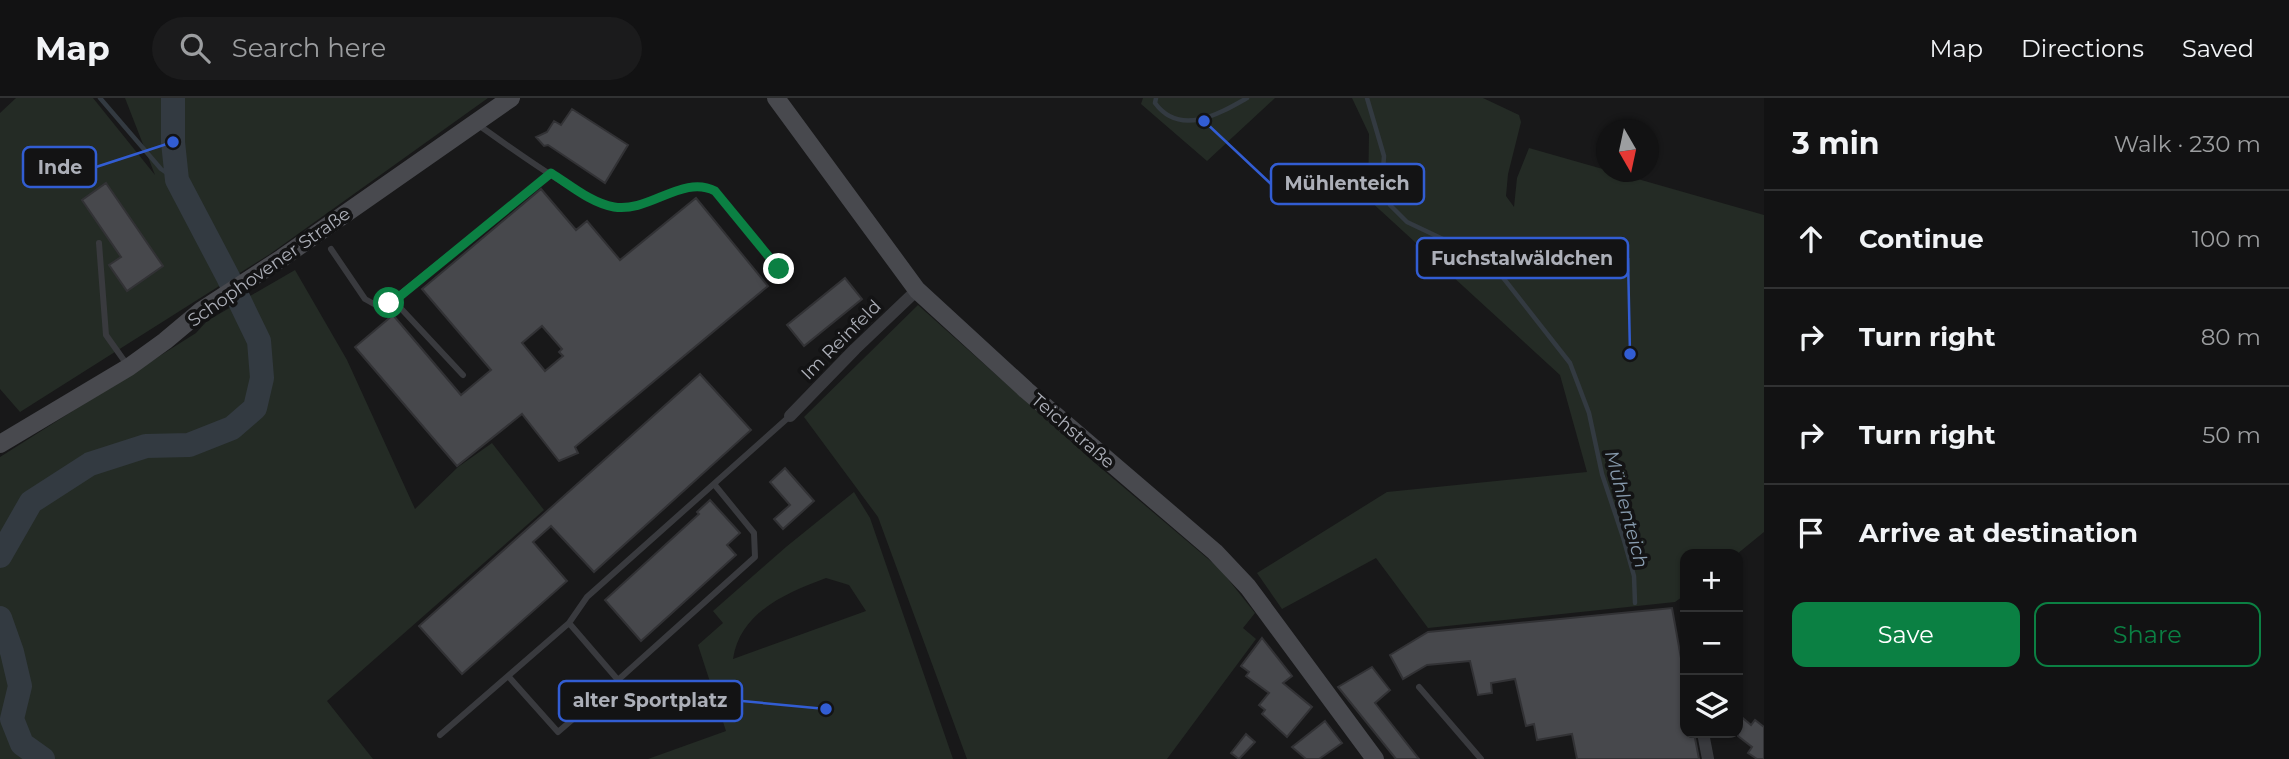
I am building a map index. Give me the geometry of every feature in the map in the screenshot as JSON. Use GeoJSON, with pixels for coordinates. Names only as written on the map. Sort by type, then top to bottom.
{"type":"FeatureCollection","features":[{"type":"Feature","properties":{"kind":"main road","name":"Schophovener Straße"},"geometry":{"type":"LineString","coordinates":[[0,444],[129,367],[166,341],[202,310],[273,264],[511,98]]}},
{"type":"Feature","properties":{"kind":"main road","name":"Teichstraße"},"geometry":{"type":"LineString","coordinates":[[776,98],[917,290],[1026,390],[1223,561],[1248,587],[1375,759]]}},
{"type":"Feature","properties":{"kind":"street","name":"Im Reinfeld"},"geometry":{"type":"LineString","coordinates":[[790,416],[917,290]]}},
{"type":"Feature","properties":{"kind":"street"},"geometry":{"type":"LineString","coordinates":[[1704,738],[1708,759]]}},
{"type":"Feature","properties":{"kind":"lane"},"geometry":{"type":"LineString","coordinates":[[475,123],[588,197],[612,207],[645,204],[680,190],[706,186],[715,191],[779,269]]}},
{"type":"Feature","properties":{"kind":"lane"},"geometry":{"type":"LineString","coordinates":[[331,249],[365,299],[382,304],[394,301],[551,173]]}},
{"type":"Feature","properties":{"kind":"lane"},"geometry":{"type":"LineString","coordinates":[[99,243],[106,335],[129,367]]}},
{"type":"Feature","properties":{"kind":"lane"},"geometry":{"type":"LineString","coordinates":[[394,301],[463,375]]}},
{"type":"Feature","properties":{"kind":"lane"},"geometry":{"type":"LineString","coordinates":[[440,735],[569,623],[587,597],[790,416]]}},
{"type":"Feature","properties":{"kind":"lane"},"geometry":{"type":"LineString","coordinates":[[509,677],[558,732],[755,557],[754,533],[715,484]]}},
{"type":"Feature","properties":{"kind":"lane"},"geometry":{"type":"LineString","coordinates":[[569,623],[618,680]]}},
{"type":"Feature","properties":{"kind":"lane"},"geometry":{"type":"LineString","coordinates":[[1419,687],[1481,759]]}},
{"type":"Feature","properties":{"kind":"shaded area"},"geometry":{"type":"Polygon","coordinates":[[[16,98],[93,98],[155,175],[125,98],[488,98],[270,254],[20,412],[0,389],[0,113],[16,98]]]}},
{"type":"Feature","properties":{"kind":"shaded area"},"geometry":{"type":"Polygon","coordinates":[[[1143,98],[1275,98],[1207,161],[1141,104],[1143,98]]]}},
{"type":"Feature","properties":{"kind":"shaded area"},"geometry":{"type":"Polygon","coordinates":[[[1352,98],[1483,98],[1519,115],[1521,122],[1508,174],[1506,196],[1514,207],[1517,178],[1529,148],[1596,167],[1596,182],[1648,182],[1764,215],[1764,532],[1743,549],[1680,549],[1680,598],[1675,602],[1428,628],[1376,558],[1282,609],[1257,573],[1387,492],[1587,472],[1560,375],[1368,199],[1369,134],[1352,98]]]}},
{"type":"Feature","properties":{"kind":"shaded area"},"geometry":{"type":"Polygon","coordinates":[[[295,270],[347,360],[415,509],[458,467],[492,443],[544,510],[327,701],[373,759],[0,759],[0,457],[196,333],[207,321],[295,270]]]}},
{"type":"Feature","properties":{"kind":"shaded area"},"geometry":{"type":"Polygon","coordinates":[[[918,305],[1095,463],[1220,569],[1255,613],[1243,628],[1256,639],[1167,759],[967,759],[878,517],[804,417],[918,305]]]}},
{"type":"Feature","properties":{"kind":"shaded area"},"geometry":{"type":"Polygon","coordinates":[[[854,492],[870,518],[953,759],[648,759],[726,731],[698,645],[723,623],[713,611],[854,492]],[[826,578],[767,606],[745,629],[737,643],[733,659],[866,611],[849,585],[826,578]]]}},
{"type":"Feature","properties":{"kind":"building"},"geometry":{"type":"Polygon","coordinates":[[[572,109],[628,145],[605,183],[548,145],[544,146],[536,137],[547,132],[554,121],[561,125],[572,109]]]}},
{"type":"Feature","properties":{"kind":"building"},"geometry":{"type":"Polygon","coordinates":[[[106,183],[163,266],[127,291],[109,265],[121,257],[82,200],[106,183]]]}},
{"type":"Feature","properties":{"kind":"building"},"geometry":{"type":"Polygon","coordinates":[[[541,189],[576,230],[587,221],[620,260],[696,198],[768,286],[575,447],[578,453],[559,461],[522,414],[457,466],[355,347],[393,315],[461,395],[491,370],[422,289],[541,189]],[[542,326],[522,343],[545,371],[563,356],[559,352],[562,349],[542,326]]]}},
{"type":"Feature","properties":{"kind":"building"},"geometry":{"type":"Polygon","coordinates":[[[845,278],[862,299],[804,346],[787,325],[845,278]]]}},
{"type":"Feature","properties":{"kind":"building"},"geometry":{"type":"Polygon","coordinates":[[[700,374],[751,430],[594,572],[551,526],[533,542],[567,581],[462,674],[419,626],[700,374]]]}},
{"type":"Feature","properties":{"kind":"building"},"geometry":{"type":"Polygon","coordinates":[[[785,468],[814,501],[783,529],[774,519],[790,505],[770,482],[785,468]]]}},
{"type":"Feature","properties":{"kind":"building"},"geometry":{"type":"Polygon","coordinates":[[[710,500],[740,533],[727,545],[736,555],[641,641],[605,600],[699,514],[697,512],[710,500]]]}},
{"type":"Feature","properties":{"kind":"building"},"geometry":{"type":"Polygon","coordinates":[[[1672,608],[1680,652],[1680,738],[1695,738],[1699,759],[1577,759],[1572,734],[1537,740],[1534,724],[1526,726],[1515,679],[1491,683],[1492,693],[1478,695],[1470,661],[1427,665],[1403,679],[1390,655],[1428,632],[1672,608]]]}},
{"type":"Feature","properties":{"kind":"building"},"geometry":{"type":"Polygon","coordinates":[[[1262,638],[1292,676],[1283,683],[1312,707],[1287,737],[1262,714],[1265,710],[1259,705],[1269,693],[1246,676],[1249,672],[1241,666],[1262,638]]]}},
{"type":"Feature","properties":{"kind":"building"},"geometry":{"type":"Polygon","coordinates":[[[1372,667],[1390,690],[1375,703],[1419,759],[1396,759],[1338,687],[1372,667]]]}},
{"type":"Feature","properties":{"kind":"building"},"geometry":{"type":"Polygon","coordinates":[[[1743,718],[1751,725],[1755,720],[1764,727],[1764,759],[1757,759],[1748,753],[1752,747],[1741,738],[1743,738],[1743,718]]]}},
{"type":"Feature","properties":{"kind":"building"},"geometry":{"type":"Polygon","coordinates":[[[1325,721],[1342,743],[1319,759],[1306,759],[1292,747],[1325,721]]]}},
{"type":"Feature","properties":{"kind":"building"},"geometry":{"type":"Polygon","coordinates":[[[1246,734],[1255,742],[1239,759],[1231,753],[1246,734]]]}},
{"type":"Feature","properties":{"kind":"waterway"},"geometry":{"type":"LineString","coordinates":[[100,98],[161,169],[177,180]]}},
{"type":"Feature","properties":{"kind":"waterway"},"geometry":{"type":"LineString","coordinates":[[0,556],[31,502],[90,464],[146,446],[189,445],[232,428],[255,408],[262,378],[259,341],[177,180],[173,142],[173,98]]}},
{"type":"Feature","properties":{"kind":"waterway","name":"Mühlenteich"},"geometry":{"type":"LineString","coordinates":[[1156,98],[1155,103],[1165,113],[1188,121],[1212,116],[1247,98]]}},
{"type":"Feature","properties":{"kind":"waterway","name":"Mühlenteich"},"geometry":{"type":"LineString","coordinates":[[1367,98],[1384,156],[1382,184],[1390,205],[1407,222],[1445,240],[1467,245],[1490,261],[1570,363],[1589,413],[1602,474],[1634,576],[1635,603]]}},
{"type":"Feature","properties":{"kind":"waterway"},"geometry":{"type":"LineString","coordinates":[[0,618],[20,686],[12,719],[22,744],[43,759]]}},
{"type":"Feature","properties":{"kind":"place","name":"Mühlenteich"},"geometry":{"type":"Point","coordinates":[1204,121]}},
{"type":"Feature","properties":{"kind":"place","name":"Inde"},"geometry":{"type":"Point","coordinates":[173,142]}},
{"type":"Feature","properties":{"kind":"place","name":"Fuchstalwäldchen"},"geometry":{"type":"Point","coordinates":[1630,354]}},
{"type":"Feature","properties":{"kind":"place","name":"alter Sportplatz"},"geometry":{"type":"Point","coordinates":[826,709]}},
{"type":"Feature","properties":{"kind":"route"},"geometry":{"type":"LineString","coordinates":[[389,303],[551,173],[588,197],[612,207],[645,204],[680,190],[706,186],[715,191],[779,269]]}}]}
